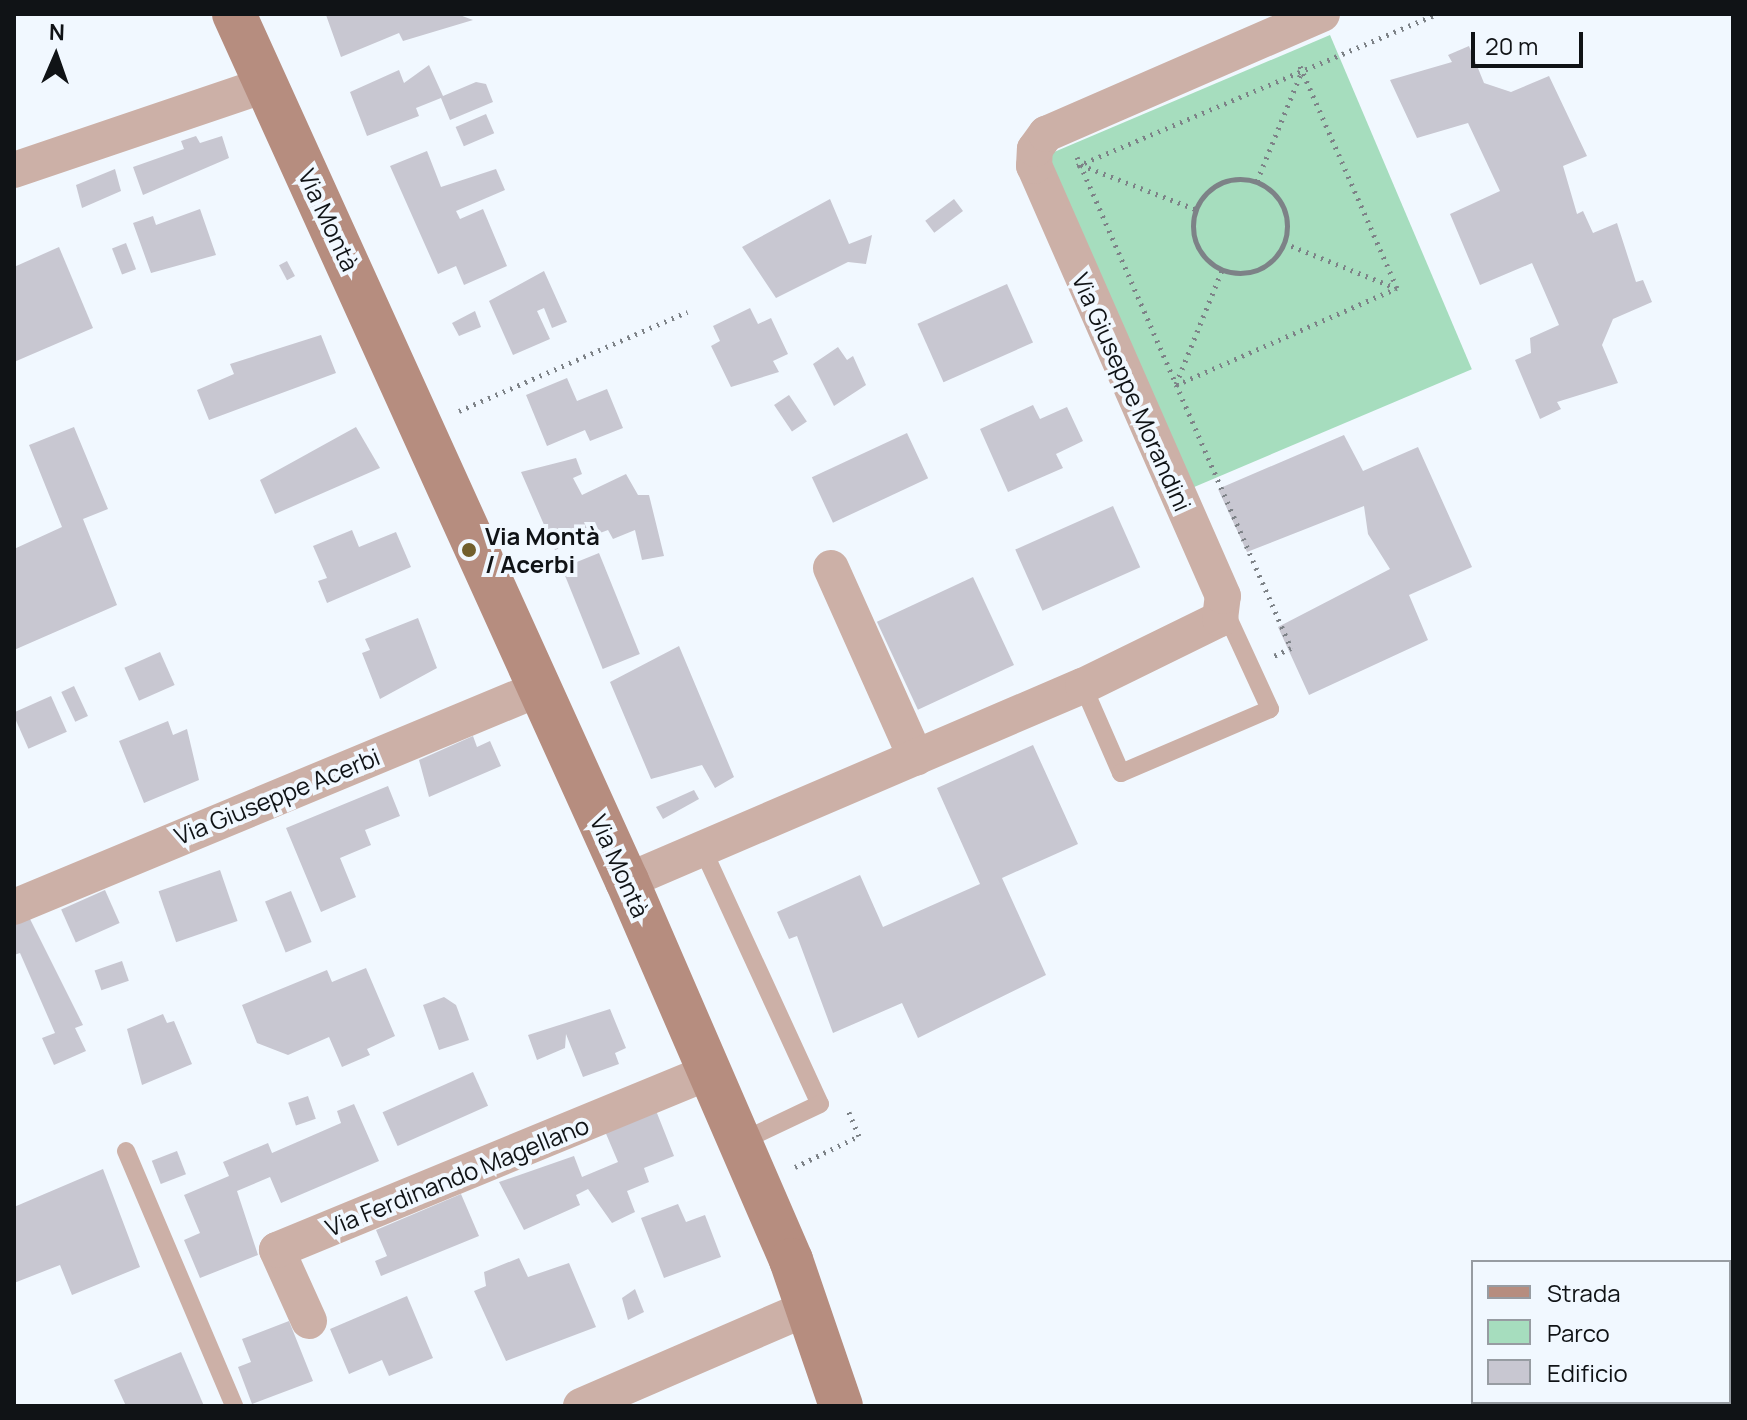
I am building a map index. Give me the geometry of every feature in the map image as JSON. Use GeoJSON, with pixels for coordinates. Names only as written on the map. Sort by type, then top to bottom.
{"type":"FeatureCollection","features":[{"type":"Feature","properties":{"kind":"main road","name":"Via Montà"},"geometry":{"type":"LineString","coordinates":[[234,14],[425,426],[627,881],[808,1308],[841,1406]]}},
{"type":"Feature","properties":{"kind":"street","name":"Via Giuseppe Morandini"},"geometry":{"type":"LineString","coordinates":[[1224,609],[1034,166],[1035,149],[1046,134],[1322,14]]}},
{"type":"Feature","properties":{"kind":"street"},"geometry":{"type":"LineString","coordinates":[[14,170],[265,85]]}},
{"type":"Feature","properties":{"kind":"street"},"geometry":{"type":"LineString","coordinates":[[831,568],[916,758]]}},
{"type":"Feature","properties":{"kind":"street"},"geometry":{"type":"LineString","coordinates":[[627,881],[704,852],[1083,686],[1212,626],[1224,609]]}},
{"type":"Feature","properties":{"kind":"street","name":"Via Giuseppe Acerbi"},"geometry":{"type":"LineString","coordinates":[[14,907],[541,688]]}},
{"type":"Feature","properties":{"kind":"street","name":"Via Ferdinando Magellano"},"geometry":{"type":"LineString","coordinates":[[309,1321],[277,1250],[709,1072]]}},
{"type":"Feature","properties":{"kind":"street"},"geometry":{"type":"LineString","coordinates":[[581,1406],[808,1308]]}},
{"type":"Feature","properties":{"kind":"lane"},"geometry":{"type":"LineString","coordinates":[[1083,686],[1121,773],[1270,709],[1224,609]]}},
{"type":"Feature","properties":{"kind":"lane"},"geometry":{"type":"LineString","coordinates":[[704,852],[820,1104],[740,1142]]}},
{"type":"Feature","properties":{"kind":"lane"},"geometry":{"type":"LineString","coordinates":[[126,1151],[234,1406]]}},
{"type":"Feature","properties":{"kind":"path"},"geometry":{"type":"LineString","coordinates":[[1069,170],[1437,14]]}},
{"type":"Feature","properties":{"kind":"path"},"geometry":{"type":"LineString","coordinates":[[1284,30],[1397,288]]}},
{"type":"Feature","properties":{"kind":"path"},"geometry":{"type":"LineString","coordinates":[[1257,181],[1302,71]]}},
{"type":"Feature","properties":{"kind":"path"},"geometry":{"type":"LineString","coordinates":[[1080,165],[1195,210]]}},
{"type":"Feature","properties":{"kind":"path"},"geometry":{"type":"LineString","coordinates":[[1257,181],[1286,214],[1284,243],[1259,269],[1222,270],[1196,245],[1195,210],[1220,182],[1257,181]]}},
{"type":"Feature","properties":{"kind":"path"},"geometry":{"type":"LineString","coordinates":[[1284,243],[1397,288]]}},
{"type":"Feature","properties":{"kind":"path"},"geometry":{"type":"LineString","coordinates":[[1176,385],[1222,270]]}},
{"type":"Feature","properties":{"kind":"path"},"geometry":{"type":"LineString","coordinates":[[1135,403],[1397,288]]}},
{"type":"Feature","properties":{"kind":"path"},"geometry":{"type":"LineString","coordinates":[[425,426],[687,312]]}},
{"type":"Feature","properties":{"kind":"green space"},"geometry":{"type":"Polygon","coordinates":[[[1330,35],[1472,369],[1188,489],[1046,155],[1330,35]]]}},
{"type":"Feature","properties":{"kind":"building"},"geometry":{"type":"Polygon","coordinates":[[[457,14],[473,20],[403,41],[399,33],[341,57],[326,15],[457,14]]]}},
{"type":"Feature","properties":{"kind":"building"},"geometry":{"type":"Polygon","coordinates":[[[1469,46],[1484,83],[1511,92],[1549,76],[1587,156],[1563,166],[1577,214],[1583,211],[1593,233],[1617,223],[1636,282],[1643,280],[1652,302],[1613,319],[1602,345],[1618,383],[1557,402],[1561,409],[1540,419],[1515,360],[1531,353],[1530,338],[1559,325],[1532,263],[1480,285],[1450,214],[1500,191],[1468,123],[1417,138],[1390,80],[1452,62],[1448,55],[1469,46]]]}},
{"type":"Feature","properties":{"kind":"building"},"geometry":{"type":"Polygon","coordinates":[[[429,65],[443,96],[476,82],[486,84],[493,102],[450,120],[441,98],[416,108],[419,116],[367,136],[350,92],[399,70],[404,83],[429,65]]]}},
{"type":"Feature","properties":{"kind":"building"},"geometry":{"type":"Polygon","coordinates":[[[486,114],[494,133],[464,146],[456,127],[486,114]]]}},
{"type":"Feature","properties":{"kind":"building"},"geometry":{"type":"Polygon","coordinates":[[[196,136],[200,143],[222,136],[229,158],[143,195],[133,167],[184,149],[181,141],[196,136]]]}},
{"type":"Feature","properties":{"kind":"building"},"geometry":{"type":"Polygon","coordinates":[[[427,151],[441,187],[496,169],[505,190],[456,211],[460,219],[483,209],[507,266],[464,285],[456,266],[438,274],[390,166],[427,151]]]}},
{"type":"Feature","properties":{"kind":"building"},"geometry":{"type":"Polygon","coordinates":[[[115,169],[121,191],[82,208],[76,185],[115,169]]]}},
{"type":"Feature","properties":{"kind":"building"},"geometry":{"type":"Polygon","coordinates":[[[830,199],[849,244],[872,235],[866,264],[848,262],[776,298],[742,247],[830,199]]]}},
{"type":"Feature","properties":{"kind":"building"},"geometry":{"type":"Polygon","coordinates":[[[954,199],[963,211],[934,233],[925,221],[954,199]]]}},
{"type":"Feature","properties":{"kind":"building"},"geometry":{"type":"Polygon","coordinates":[[[200,209],[216,255],[151,273],[133,223],[153,216],[156,225],[200,209]]]}},
{"type":"Feature","properties":{"kind":"building"},"geometry":{"type":"Polygon","coordinates":[[[126,243],[136,269],[122,275],[112,248],[126,243]]]}},
{"type":"Feature","properties":{"kind":"building"},"geometry":{"type":"Polygon","coordinates":[[[59,247],[93,328],[14,362],[14,267],[59,247]]]}},
{"type":"Feature","properties":{"kind":"building"},"geometry":{"type":"Polygon","coordinates":[[[287,261],[295,276],[287,280],[279,265],[287,261]]]}},
{"type":"Feature","properties":{"kind":"building"},"geometry":{"type":"Polygon","coordinates":[[[544,271],[567,322],[552,328],[544,308],[537,311],[550,339],[513,355],[489,301],[544,271]]]}},
{"type":"Feature","properties":{"kind":"building"},"geometry":{"type":"Polygon","coordinates":[[[1007,284],[1033,342],[944,382],[917,324],[1007,284]]]}},
{"type":"Feature","properties":{"kind":"building"},"geometry":{"type":"Polygon","coordinates":[[[750,308],[758,324],[771,318],[788,354],[773,361],[779,372],[731,387],[711,346],[720,341],[713,326],[750,308]]]}},
{"type":"Feature","properties":{"kind":"building"},"geometry":{"type":"Polygon","coordinates":[[[475,311],[481,327],[459,336],[452,323],[475,311]]]}},
{"type":"Feature","properties":{"kind":"building"},"geometry":{"type":"Polygon","coordinates":[[[321,335],[336,373],[209,420],[197,390],[234,374],[230,364],[321,335]]]}},
{"type":"Feature","properties":{"kind":"building"},"geometry":{"type":"Polygon","coordinates":[[[838,347],[847,360],[853,356],[866,385],[834,406],[813,364],[838,347]]]}},
{"type":"Feature","properties":{"kind":"building"},"geometry":{"type":"Polygon","coordinates":[[[567,378],[577,401],[607,389],[623,428],[590,441],[585,430],[547,446],[526,395],[567,378]]]}},
{"type":"Feature","properties":{"kind":"building"},"geometry":{"type":"Polygon","coordinates":[[[789,395],[807,422],[792,432],[774,405],[789,395]]]}},
{"type":"Feature","properties":{"kind":"building"},"geometry":{"type":"Polygon","coordinates":[[[1033,405],[1040,419],[1067,407],[1083,441],[1056,454],[1063,468],[1008,492],[980,429],[1033,405]]]}},
{"type":"Feature","properties":{"kind":"building"},"geometry":{"type":"Polygon","coordinates":[[[74,427],[108,509],[83,519],[117,605],[14,650],[14,549],[62,527],[29,445],[74,427]]]}},
{"type":"Feature","properties":{"kind":"building"},"geometry":{"type":"Polygon","coordinates":[[[356,427],[380,468],[275,514],[260,480],[356,427]]]}},
{"type":"Feature","properties":{"kind":"building"},"geometry":{"type":"Polygon","coordinates":[[[907,433],[928,478],[833,523],[812,477],[907,433]]]}},
{"type":"Feature","properties":{"kind":"building"},"geometry":{"type":"Polygon","coordinates":[[[1344,435],[1363,471],[1418,447],[1472,567],[1409,595],[1428,640],[1309,695],[1278,627],[1390,569],[1368,534],[1364,506],[1247,552],[1218,489],[1344,435]]]}},
{"type":"Feature","properties":{"kind":"building"},"geometry":{"type":"Polygon","coordinates":[[[576,458],[582,474],[573,478],[582,495],[626,474],[638,495],[649,495],[664,556],[642,560],[635,530],[613,539],[608,530],[555,550],[521,472],[576,458]]]}},
{"type":"Feature","properties":{"kind":"building"},"geometry":{"type":"Polygon","coordinates":[[[1113,506],[1140,567],[1043,611],[1015,550],[1113,506]]]}},
{"type":"Feature","properties":{"kind":"building"},"geometry":{"type":"Polygon","coordinates":[[[352,530],[359,547],[396,532],[411,567],[327,603],[318,581],[327,578],[313,546],[352,530]]]}},
{"type":"Feature","properties":{"kind":"building"},"geometry":{"type":"Polygon","coordinates":[[[599,553],[640,654],[603,669],[562,568],[599,553]]]}},
{"type":"Feature","properties":{"kind":"building"},"geometry":{"type":"Polygon","coordinates":[[[973,577],[1014,665],[918,710],[877,622],[973,577]]]}},
{"type":"Feature","properties":{"kind":"building"},"geometry":{"type":"Polygon","coordinates":[[[418,618],[437,668],[380,699],[362,653],[370,650],[365,639],[418,618]]]}},
{"type":"Feature","properties":{"kind":"building"},"geometry":{"type":"Polygon","coordinates":[[[679,646],[734,777],[715,788],[702,765],[651,779],[610,682],[679,646]]]}},
{"type":"Feature","properties":{"kind":"building"},"geometry":{"type":"Polygon","coordinates":[[[160,652],[175,685],[139,701],[124,668],[160,652]]]}},
{"type":"Feature","properties":{"kind":"building"},"geometry":{"type":"Polygon","coordinates":[[[74,686],[88,716],[75,722],[61,692],[74,686]]]}},
{"type":"Feature","properties":{"kind":"building"},"geometry":{"type":"Polygon","coordinates":[[[51,696],[67,732],[28,749],[14,712],[51,696]]]}},
{"type":"Feature","properties":{"kind":"building"},"geometry":{"type":"Polygon","coordinates":[[[168,721],[173,735],[187,729],[199,780],[144,803],[119,741],[168,721]]]}},
{"type":"Feature","properties":{"kind":"building"},"geometry":{"type":"Polygon","coordinates":[[[473,736],[477,747],[490,741],[501,766],[429,797],[419,760],[473,736]]]}},
{"type":"Feature","properties":{"kind":"building"},"geometry":{"type":"Polygon","coordinates":[[[1033,745],[1078,844],[1002,878],[1046,975],[918,1038],[902,1003],[833,1033],[797,936],[789,939],[777,912],[860,875],[883,927],[980,884],[937,788],[1033,745]]]}},
{"type":"Feature","properties":{"kind":"building"},"geometry":{"type":"Polygon","coordinates":[[[388,786],[400,816],[365,830],[371,845],[340,858],[356,897],[321,912],[286,828],[388,786]]]}},
{"type":"Feature","properties":{"kind":"building"},"geometry":{"type":"Polygon","coordinates":[[[694,790],[699,799],[663,819],[656,807],[694,790]]]}},
{"type":"Feature","properties":{"kind":"building"},"geometry":{"type":"Polygon","coordinates":[[[220,870],[238,921],[176,942],[159,891],[220,870]]]}},
{"type":"Feature","properties":{"kind":"building"},"geometry":{"type":"Polygon","coordinates":[[[105,890],[120,923],[76,942],[61,910],[105,890]]]}},
{"type":"Feature","properties":{"kind":"building"},"geometry":{"type":"Polygon","coordinates":[[[291,891],[312,942],[286,952],[265,901],[291,891]]]}},
{"type":"Feature","properties":{"kind":"building"},"geometry":{"type":"Polygon","coordinates":[[[26,911],[83,1025],[75,1028],[86,1051],[54,1065],[42,1038],[55,1033],[20,953],[14,955],[14,916],[26,911]]]}},
{"type":"Feature","properties":{"kind":"building"},"geometry":{"type":"Polygon","coordinates":[[[122,961],[129,981],[101,990],[95,970],[122,961]]]}},
{"type":"Feature","properties":{"kind":"building"},"geometry":{"type":"Polygon","coordinates":[[[366,968],[395,1036],[367,1049],[370,1055],[342,1067],[329,1037],[288,1055],[257,1043],[242,1005],[327,970],[332,982],[366,968]]]}},
{"type":"Feature","properties":{"kind":"building"},"geometry":{"type":"Polygon","coordinates":[[[444,997],[456,1005],[469,1040],[439,1050],[423,1005],[444,997]]]}},
{"type":"Feature","properties":{"kind":"building"},"geometry":{"type":"Polygon","coordinates":[[[610,1009],[626,1048],[615,1053],[619,1064],[583,1077],[566,1034],[565,1048],[537,1060],[528,1035],[610,1009]]]}},
{"type":"Feature","properties":{"kind":"building"},"geometry":{"type":"Polygon","coordinates":[[[163,1014],[167,1023],[174,1021],[192,1064],[142,1085],[127,1029],[163,1014]]]}},
{"type":"Feature","properties":{"kind":"building"},"geometry":{"type":"Polygon","coordinates":[[[473,1072],[488,1106],[398,1146],[383,1112],[473,1072]]]}},
{"type":"Feature","properties":{"kind":"building"},"geometry":{"type":"Polygon","coordinates":[[[308,1096],[316,1119],[296,1126],[288,1103],[308,1096]]]}},
{"type":"Feature","properties":{"kind":"building"},"geometry":{"type":"Polygon","coordinates":[[[354,1104],[379,1161],[281,1203],[270,1177],[237,1191],[258,1255],[200,1278],[184,1240],[200,1233],[184,1195],[229,1176],[223,1162],[268,1143],[272,1153],[341,1123],[337,1111],[354,1104]]]}},
{"type":"Feature","properties":{"kind":"building"},"geometry":{"type":"Polygon","coordinates":[[[655,1108],[674,1156],[644,1168],[649,1182],[627,1191],[635,1212],[612,1223],[588,1189],[576,1195],[580,1205],[524,1230],[499,1182],[574,1156],[582,1177],[618,1162],[604,1129],[655,1108]]]}},
{"type":"Feature","properties":{"kind":"building"},"geometry":{"type":"Polygon","coordinates":[[[177,1151],[186,1174],[161,1184],[152,1161],[177,1151]]]}},
{"type":"Feature","properties":{"kind":"building"},"geometry":{"type":"Polygon","coordinates":[[[103,1169],[140,1267],[72,1295],[60,1265],[14,1283],[14,1207],[103,1169]]]}},
{"type":"Feature","properties":{"kind":"building"},"geometry":{"type":"Polygon","coordinates":[[[461,1194],[479,1236],[381,1276],[375,1261],[387,1256],[376,1230],[461,1194]]]}},
{"type":"Feature","properties":{"kind":"building"},"geometry":{"type":"Polygon","coordinates":[[[678,1204],[686,1222],[705,1215],[721,1257],[664,1278],[641,1218],[678,1204]]]}},
{"type":"Feature","properties":{"kind":"building"},"geometry":{"type":"Polygon","coordinates":[[[519,1258],[528,1277],[569,1263],[596,1327],[506,1361],[474,1291],[486,1286],[484,1272],[519,1258]]]}},
{"type":"Feature","properties":{"kind":"building"},"geometry":{"type":"Polygon","coordinates":[[[635,1289],[644,1312],[628,1320],[622,1298],[635,1289]]]}},
{"type":"Feature","properties":{"kind":"building"},"geometry":{"type":"Polygon","coordinates":[[[407,1296],[433,1358],[389,1376],[382,1360],[349,1374],[330,1329],[407,1296]]]}},
{"type":"Feature","properties":{"kind":"building"},"geometry":{"type":"Polygon","coordinates":[[[289,1321],[313,1381],[252,1404],[238,1367],[251,1362],[242,1339],[289,1321]]]}},
{"type":"Feature","properties":{"kind":"building"},"geometry":{"type":"Polygon","coordinates":[[[181,1352],[204,1406],[126,1406],[114,1380],[181,1352]]]}},
{"type":"Feature","properties":{"kind":"place","name":"Via Montà / Acerbi"},"geometry":{"type":"Point","coordinates":[469,550]}}]}
